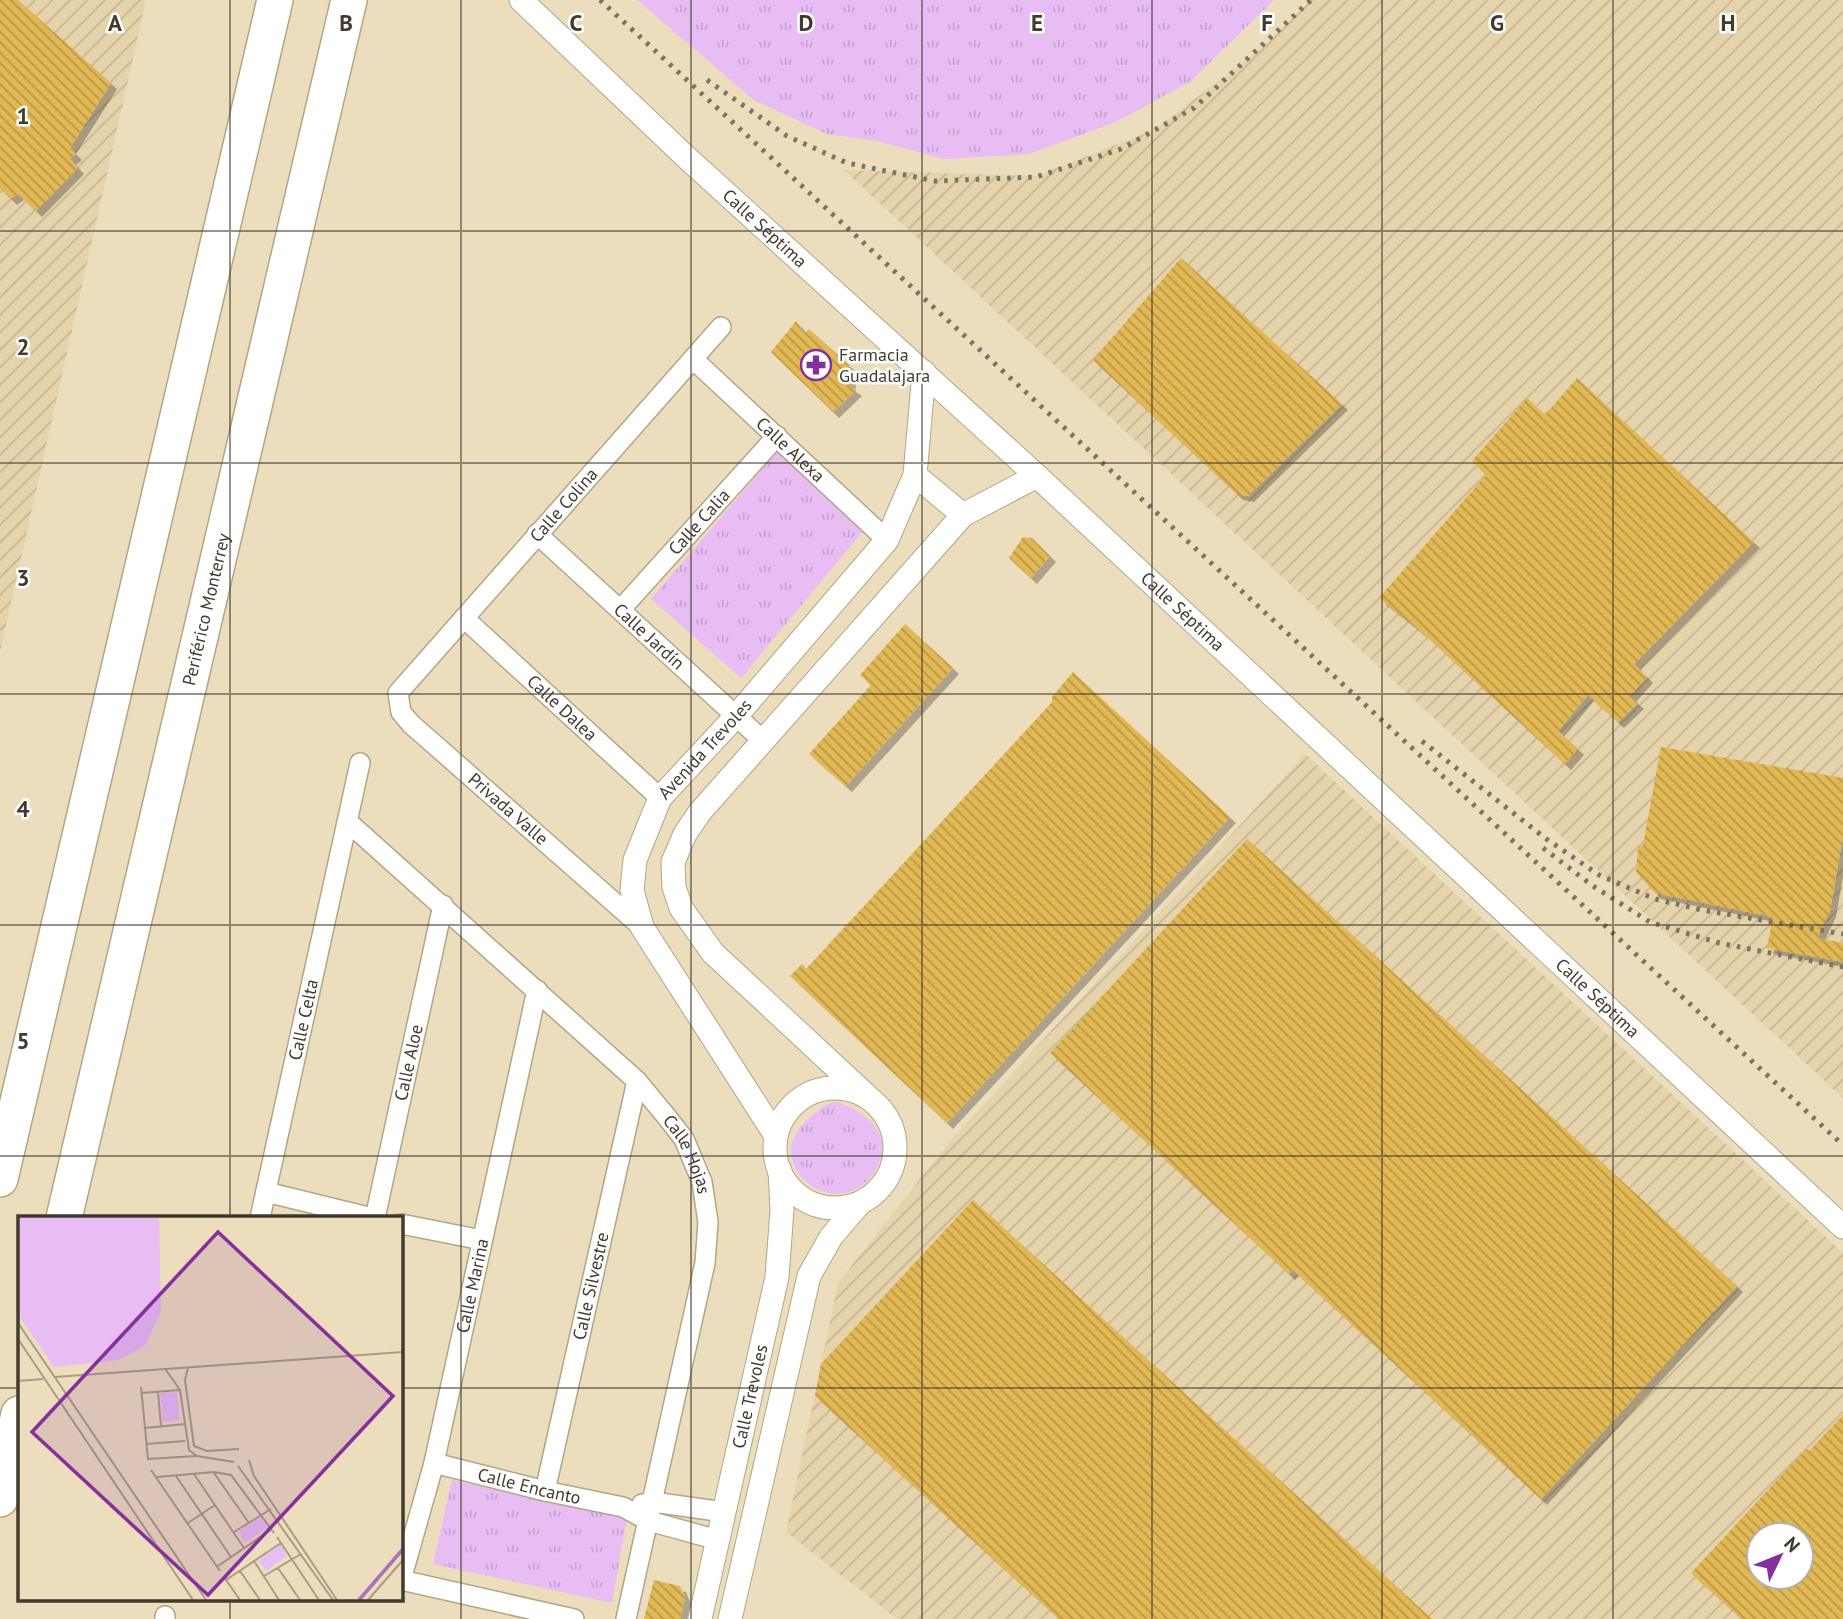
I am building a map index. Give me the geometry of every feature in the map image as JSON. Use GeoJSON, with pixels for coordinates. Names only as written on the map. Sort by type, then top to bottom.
{"type":"FeatureCollection","features":[{"type":"Feature","properties":{"kind":"highway"},"geometry":{"type":"LineString","coordinates":[[0,1179],[275,0]]}},
{"type":"Feature","properties":{"kind":"highway","name":"Periférico Monterrey"},"geometry":{"type":"LineString","coordinates":[[64,1216],[349,0]]}},
{"type":"Feature","properties":{"kind":"highway"},"geometry":{"type":"LineString","coordinates":[[0,1499],[18,1418]]}},
{"type":"Feature","properties":{"kind":"street","name":"Calle Séptima"},"geometry":{"type":"LineString","coordinates":[[521,0],[686,157],[1037,475],[1843,1227]]}},
{"type":"Feature","properties":{"kind":"street","name":"Calle Colina"},"geometry":{"type":"LineString","coordinates":[[405,681],[721,327]]}},
{"type":"Feature","properties":{"kind":"street","name":"Calle Alexa"},"geometry":{"type":"LineString","coordinates":[[693,359],[887,540]]}},
{"type":"Feature","properties":{"kind":"street","name":"Avenida Trevoles"},"geometry":{"type":"LineString","coordinates":[[776,1136],[642,927],[632,890],[635,860],[660,797],[737,715],[887,540],[915,475],[924,372]]}},
{"type":"Feature","properties":{"kind":"street","name":"Calle Calia"},"geometry":{"type":"LineString","coordinates":[[621,609],[777,436]]}},
{"type":"Feature","properties":{"kind":"street"},"geometry":{"type":"LineString","coordinates":[[915,475],[963,514]]}},
{"type":"Feature","properties":{"kind":"street","name":"Avenida Trevoles"},"geometry":{"type":"LineString","coordinates":[[869,1098],[713,953],[681,908],[674,887],[673,862],[685,834],[761,739],[963,514],[1037,475]]}},
{"type":"Feature","properties":{"kind":"street","name":"Calle Jardín"},"geometry":{"type":"LineString","coordinates":[[537,534],[761,739]]}},
{"type":"Feature","properties":{"kind":"street","name":"Calle Dalea"},"geometry":{"type":"LineString","coordinates":[[464,618],[660,797]]}},
{"type":"Feature","properties":{"kind":"street","name":"Privada Valle"},"geometry":{"type":"LineString","coordinates":[[405,681],[397,693],[398,703],[411,724],[642,927]]}},
{"type":"Feature","properties":{"kind":"street","name":"Calle Celta"},"geometry":{"type":"LineString","coordinates":[[260,1216],[360,763]]}},
{"type":"Feature","properties":{"kind":"street","name":"Calle Hojas"},"geometry":{"type":"LineString","coordinates":[[348,822],[637,1081],[684,1139],[702,1182],[708,1222],[698,1301],[626,1619]]}},
{"type":"Feature","properties":{"kind":"street","name":"Calle Aloe"},"geometry":{"type":"LineString","coordinates":[[373,1216],[443,905]]}},
{"type":"Feature","properties":{"kind":"street","name":"Calle Marina"},"geometry":{"type":"LineString","coordinates":[[402,1576],[434,1463],[537,990]]}},
{"type":"Feature","properties":{"kind":"street","name":"Calle Silvestre"},"geometry":{"type":"LineString","coordinates":[[545,1491],[637,1081]]}},
{"type":"Feature","properties":{"kind":"street"},"geometry":{"type":"LineString","coordinates":[[841,1088],[869,1098],[884,1113],[893,1132],[895,1153],[890,1174],[878,1191],[860,1203],[837,1208],[813,1205],[793,1191],[779,1171],[775,1154],[776,1136],[788,1109],[812,1092],[841,1088]]}},
{"type":"Feature","properties":{"kind":"street","name":"Calle Trevoles"},"geometry":{"type":"LineString","coordinates":[[700,1619],[777,1277],[782,1210],[779,1171]]}},
{"type":"Feature","properties":{"kind":"street"},"geometry":{"type":"LineString","coordinates":[[266,1192],[365,1216]]}},
{"type":"Feature","properties":{"kind":"street","name":"Calle Trevoles"},"geometry":{"type":"LineString","coordinates":[[730,1619],[808,1276],[831,1237],[860,1203]]}},
{"type":"Feature","properties":{"kind":"street"},"geometry":{"type":"LineString","coordinates":[[402,1224],[482,1240]]}},
{"type":"Feature","properties":{"kind":"street","name":"Calle Encanto"},"geometry":{"type":"LineString","coordinates":[[434,1463],[545,1491],[624,1507],[651,1511],[724,1512]]}},
{"type":"Feature","properties":{"kind":"street","name":"Calle Encanto"},"geometry":{"type":"LineString","coordinates":[[651,1511],[718,1540]]}},
{"type":"Feature","properties":{"kind":"street"},"geometry":{"type":"LineString","coordinates":[[402,1580],[574,1619]]}},
{"type":"Feature","properties":{"kind":"shaded area"},"geometry":{"type":"Polygon","coordinates":[[[0,0],[146,0],[0,652],[0,0]]]}},
{"type":"Feature","properties":{"kind":"shaded area"},"geometry":{"type":"Polygon","coordinates":[[[1311,0],[1843,0],[1843,1098],[844,170],[1036,176],[1154,130],[1265,45],[1311,0]]]}},
{"type":"Feature","properties":{"kind":"shaded area"},"geometry":{"type":"Polygon","coordinates":[[[1305,754],[1843,1253],[1843,1619],[897,1619],[786,1532],[838,1283],[951,1140],[1305,754]]]}},
{"type":"Feature","properties":{"kind":"green space"},"geometry":{"type":"Polygon","coordinates":[[[637,0],[1274,0],[1191,81],[1116,122],[1029,154],[944,159],[877,141],[827,134],[754,100],[637,0]]]}},
{"type":"Feature","properties":{"kind":"green space"},"geometry":{"type":"Polygon","coordinates":[[[777,452],[863,531],[741,678],[651,599],[777,452]]]}},
{"type":"Feature","properties":{"kind":"green space"},"geometry":{"type":"Polygon","coordinates":[[[835,1102],[867,1118],[875,1126],[882,1147],[881,1158],[875,1171],[859,1187],[842,1194],[824,1192],[808,1184],[797,1171],[791,1154],[794,1137],[808,1119],[835,1102]]]}},
{"type":"Feature","properties":{"kind":"green space"},"geometry":{"type":"Polygon","coordinates":[[[452,1480],[627,1518],[612,1603],[433,1564],[452,1480]]]}},
{"type":"Feature","properties":{"kind":"building"},"geometry":{"type":"Polygon","coordinates":[[[0,0],[18,0],[111,83],[70,148],[76,154],[70,159],[78,168],[36,211],[18,194],[11,199],[0,188],[0,0]]]}},
{"type":"Feature","properties":{"kind":"building"},"geometry":{"type":"Polygon","coordinates":[[[1181,258],[1342,404],[1248,496],[1237,494],[1093,360],[1181,258]]]}},
{"type":"Feature","properties":{"kind":"building"},"geometry":{"type":"Polygon","coordinates":[[[796,321],[805,333],[809,329],[849,365],[850,386],[856,390],[833,412],[771,352],[796,321]]]}},
{"type":"Feature","properties":{"kind":"building"},"geometry":{"type":"Polygon","coordinates":[[[1577,378],[1754,542],[1634,664],[1647,677],[1630,696],[1638,703],[1618,722],[1588,695],[1558,731],[1578,749],[1565,764],[1423,633],[1379,598],[1486,475],[1472,461],[1527,398],[1545,415],[1577,378]]]}},
{"type":"Feature","properties":{"kind":"building"},"geometry":{"type":"Polygon","coordinates":[[[1023,537],[1032,538],[1050,556],[1031,578],[1009,558],[1023,537]]]}},
{"type":"Feature","properties":{"kind":"building"},"geometry":{"type":"Polygon","coordinates":[[[905,624],[953,668],[846,786],[809,754],[871,685],[860,675],[905,624]]]}},
{"type":"Feature","properties":{"kind":"building"},"geometry":{"type":"Polygon","coordinates":[[[1073,672],[1230,817],[947,1123],[790,976],[802,964],[806,969],[1052,702],[1052,697],[1073,672]]]}},
{"type":"Feature","properties":{"kind":"building"},"geometry":{"type":"Polygon","coordinates":[[[1661,747],[1843,778],[1843,836],[1830,911],[1817,938],[1843,943],[1843,962],[1767,948],[1773,917],[1655,893],[1636,872],[1638,847],[1643,845],[1661,747]]]}},
{"type":"Feature","properties":{"kind":"building"},"geometry":{"type":"Polygon","coordinates":[[[1247,839],[1737,1286],[1541,1499],[1293,1270],[1289,1274],[1050,1053],[1247,839]]]}},
{"type":"Feature","properties":{"kind":"building"},"geometry":{"type":"Polygon","coordinates":[[[973,1200],[1432,1619],[1059,1619],[815,1396],[821,1364],[973,1200]]]}},
{"type":"Feature","properties":{"kind":"building"},"geometry":{"type":"Polygon","coordinates":[[[1843,1415],[1843,1619],[1742,1619],[1691,1573],[1806,1449],[1809,1451],[1843,1415]]]}},
{"type":"Feature","properties":{"kind":"building"},"geometry":{"type":"Polygon","coordinates":[[[654,1580],[680,1586],[685,1598],[680,1619],[644,1619],[654,1580]]]}},
{"type":"Feature","properties":{"kind":"railway"},"geometry":{"type":"LineString","coordinates":[[600,0],[1843,1145]]}},
{"type":"Feature","properties":{"kind":"railway"},"geometry":{"type":"LineString","coordinates":[[707,80],[787,136],[847,163],[935,181],[1036,177],[1121,149],[1194,108],[1311,0]]}},
{"type":"Feature","properties":{"kind":"railway"},"geometry":{"type":"LineString","coordinates":[[1422,741],[1545,838],[1599,875],[1655,899],[1702,910],[1843,934]]}},
{"type":"Feature","properties":{"kind":"railway"},"geometry":{"type":"LineString","coordinates":[[1543,848],[1593,886],[1650,922],[1719,943],[1843,967]]}},
{"type":"Feature","properties":{"kind":"place","name":"Farmacia Guadalajara"},"geometry":{"type":"Point","coordinates":[816,365]}}]}
